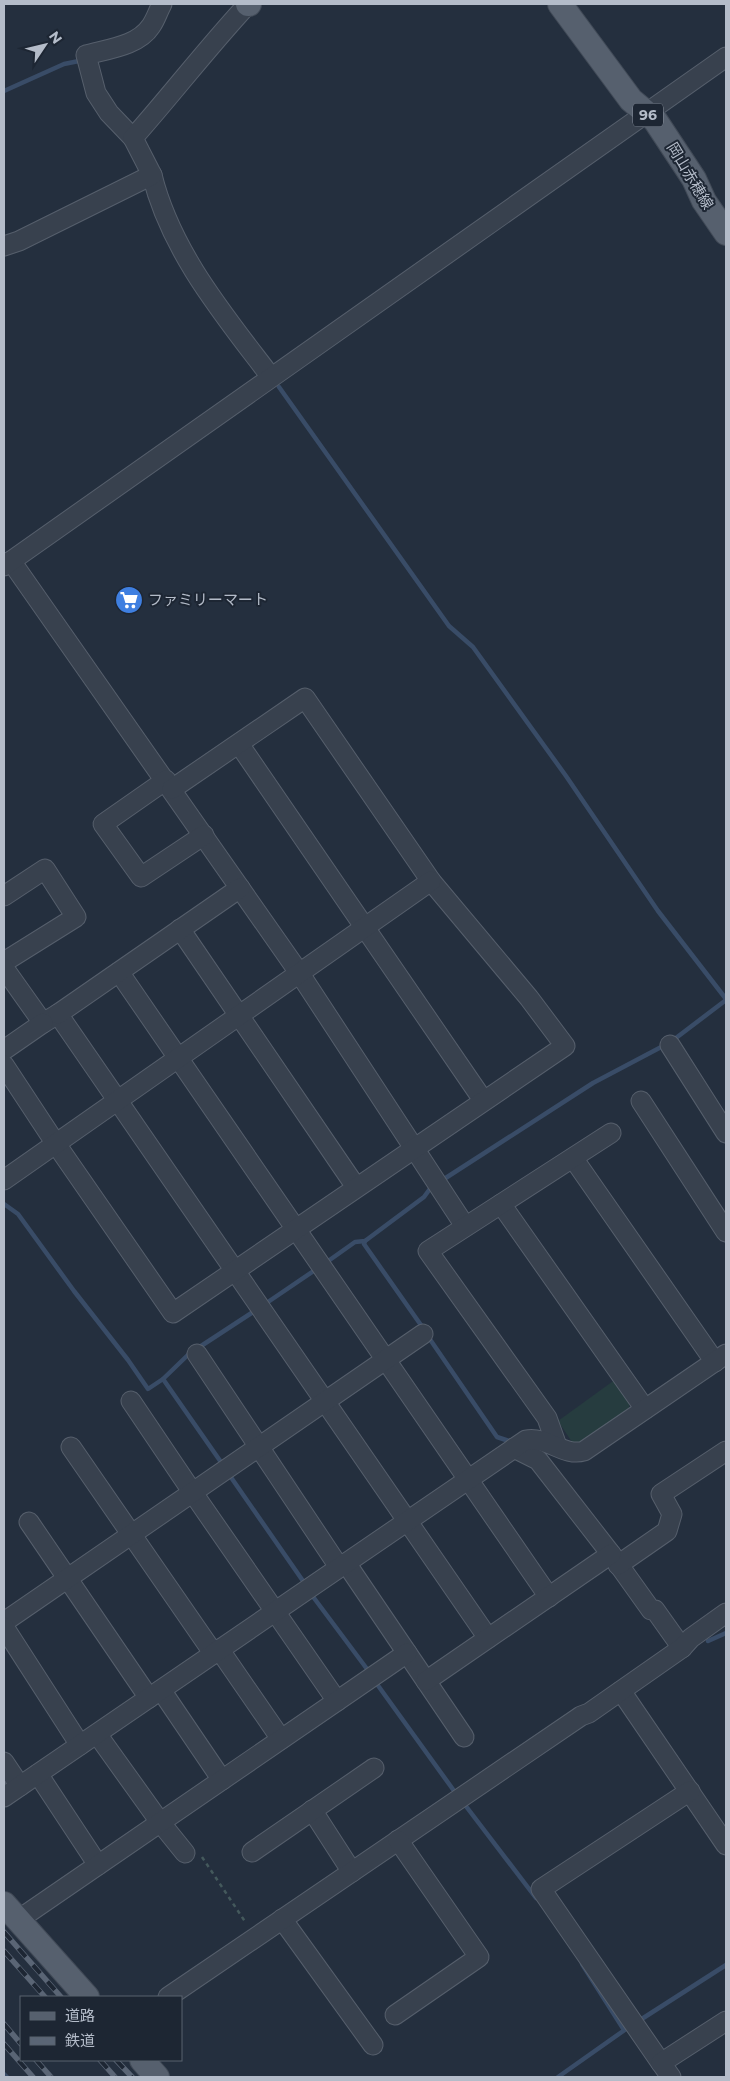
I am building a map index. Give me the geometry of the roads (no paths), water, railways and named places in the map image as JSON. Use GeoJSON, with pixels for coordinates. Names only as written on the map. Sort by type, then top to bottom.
{"type":"FeatureCollection","features":[{"type":"Feature","properties":{"kind":"main road","name":"岡山赤穂線"},"geometry":{"type":"LineString","coordinates":[[560,4],[631,100],[654,120],[694,179],[704,200],[726,233]]}},
{"type":"Feature","properties":{"kind":"main road"},"geometry":{"type":"LineString","coordinates":[[11,1912],[86,1996]]}},
{"type":"Feature","properties":{"kind":"main road"},"geometry":{"type":"LineString","coordinates":[[143,2061],[157,2077]]}},
{"type":"Feature","properties":{"kind":"street"},"geometry":{"type":"LineString","coordinates":[[162,4],[151,26],[140,37],[122,45],[86,55],[96,93],[110,113],[134,138],[152,175],[158,201],[172,233],[199,280],[271,377]]}},
{"type":"Feature","properties":{"kind":"street"},"geometry":{"type":"LineString","coordinates":[[134,138],[188,75],[215,39],[248,4]]}},
{"type":"Feature","properties":{"kind":"street"},"geometry":{"type":"LineString","coordinates":[[465,1226],[300,974],[204,835],[7,564],[726,57]]}},
{"type":"Feature","properties":{"kind":"street"},"geometry":{"type":"LineString","coordinates":[[4,246],[19,241],[152,175]]}},
{"type":"Feature","properties":{"kind":"street"},"geometry":{"type":"LineString","coordinates":[[4,1065],[56,1144],[173,1313],[414,1147],[565,1046],[529,998],[431,881],[305,698],[239,744],[103,824],[141,877],[204,835]]}},
{"type":"Feature","properties":{"kind":"street"},"geometry":{"type":"LineString","coordinates":[[239,744],[484,1100]]}},
{"type":"Feature","properties":{"kind":"street"},"geometry":{"type":"LineString","coordinates":[[4,896],[45,869],[76,916],[4,962]]}},
{"type":"Feature","properties":{"kind":"street"},"geometry":{"type":"LineString","coordinates":[[4,1180],[431,881]]}},
{"type":"Feature","properties":{"kind":"street"},"geometry":{"type":"LineString","coordinates":[[4,1050],[240,888]]}},
{"type":"Feature","properties":{"kind":"street"},"geometry":{"type":"LineString","coordinates":[[180,929],[356,1187]]}},
{"type":"Feature","properties":{"kind":"street"},"geometry":{"type":"LineString","coordinates":[[4,968],[50,1019],[117,1102],[488,1638]]}},
{"type":"Feature","properties":{"kind":"street"},"geometry":{"type":"LineString","coordinates":[[119,972],[549,1596]]}},
{"type":"Feature","properties":{"kind":"street"},"geometry":{"type":"LineString","coordinates":[[670,1045],[726,1133]]}},
{"type":"Feature","properties":{"kind":"street"},"geometry":{"type":"LineString","coordinates":[[641,1101],[726,1232]]}},
{"type":"Feature","properties":{"kind":"street"},"geometry":{"type":"LineString","coordinates":[[557,1446],[547,1418],[428,1251],[611,1133]]}},
{"type":"Feature","properties":{"kind":"street"},"geometry":{"type":"LineString","coordinates":[[4,1797],[526,1440],[533,1439],[576,1453],[584,1451],[721,1358],[573,1158]]}},
{"type":"Feature","properties":{"kind":"street"},"geometry":{"type":"LineString","coordinates":[[501,1204],[645,1409]]}},
{"type":"Feature","properties":{"kind":"street"},"geometry":{"type":"LineString","coordinates":[[4,1622],[424,1334]]}},
{"type":"Feature","properties":{"kind":"street"},"geometry":{"type":"LineString","coordinates":[[197,1354],[259,1447],[407,1653],[464,1737]]}},
{"type":"Feature","properties":{"kind":"street"},"geometry":{"type":"LineString","coordinates":[[131,1401],[274,1612],[337,1700]]}},
{"type":"Feature","properties":{"kind":"street"},"geometry":{"type":"LineString","coordinates":[[71,1447],[281,1739]]}},
{"type":"Feature","properties":{"kind":"street"},"geometry":{"type":"LineString","coordinates":[[514,1448],[538,1460],[620,1560],[650,1610],[655,1610],[682,1648]]}},
{"type":"Feature","properties":{"kind":"street"},"geometry":{"type":"LineString","coordinates":[[426,1681],[549,1596],[620,1560],[667,1531],[672,1514],[661,1494],[726,1451]]}},
{"type":"Feature","properties":{"kind":"street"},"geometry":{"type":"LineString","coordinates":[[29,1522],[66,1579],[222,1780]]}},
{"type":"Feature","properties":{"kind":"street"},"geometry":{"type":"LineString","coordinates":[[169,1996],[581,1716],[621,1691],[682,1648],[691,1638],[726,1613]]}},
{"type":"Feature","properties":{"kind":"street"},"geometry":{"type":"LineString","coordinates":[[4,1627],[80,1745]]}},
{"type":"Feature","properties":{"kind":"street"},"geometry":{"type":"LineString","coordinates":[[11,1912],[98,1865],[407,1653]]}},
{"type":"Feature","properties":{"kind":"street"},"geometry":{"type":"LineString","coordinates":[[621,1691],[726,1844]]}},
{"type":"Feature","properties":{"kind":"street"},"geometry":{"type":"LineString","coordinates":[[97,1734],[160,1822],[185,1853]]}},
{"type":"Feature","properties":{"kind":"street"},"geometry":{"type":"LineString","coordinates":[[4,1762],[20,1786]]}},
{"type":"Feature","properties":{"kind":"street"},"geometry":{"type":"LineString","coordinates":[[252,1852],[374,1768]]}},
{"type":"Feature","properties":{"kind":"street"},"geometry":{"type":"LineString","coordinates":[[38,1774],[98,1865]]}},
{"type":"Feature","properties":{"kind":"street"},"geometry":{"type":"LineString","coordinates":[[690,1791],[540,1889],[666,2070],[726,2021]]}},
{"type":"Feature","properties":{"kind":"street"},"geometry":{"type":"LineString","coordinates":[[312,1810],[352,1872]]}},
{"type":"Feature","properties":{"kind":"street"},"geometry":{"type":"LineString","coordinates":[[395,2015],[479,1957],[398,1840]]}},
{"type":"Feature","properties":{"kind":"street"},"geometry":{"type":"LineString","coordinates":[[282,1919],[373,2045]]}},
{"type":"Feature","properties":{"kind":"waterway"},"geometry":{"type":"LineString","coordinates":[[4,91],[64,64],[84,60]]}},
{"type":"Feature","properties":{"kind":"waterway"},"geometry":{"type":"LineString","coordinates":[[279,387],[449,626],[473,647],[566,776],[658,911],[726,999]]}},
{"type":"Feature","properties":{"kind":"waterway"},"geometry":{"type":"LineString","coordinates":[[672,1041],[726,1000]]}},
{"type":"Feature","properties":{"kind":"waterway"},"geometry":{"type":"LineString","coordinates":[[441,1181],[593,1083],[665,1045]]}},
{"type":"Feature","properties":{"kind":"waterway"},"geometry":{"type":"LineString","coordinates":[[324,1264],[355,1242],[365,1241],[424,1197],[432,1186]]}},
{"type":"Feature","properties":{"kind":"waterway"},"geometry":{"type":"LineString","coordinates":[[4,1204],[18,1214],[148,1389],[163,1379],[223,1465]]}},
{"type":"Feature","properties":{"kind":"waterway"},"geometry":{"type":"LineString","coordinates":[[365,1241],[364,1244],[423,1328]]}},
{"type":"Feature","properties":{"kind":"waterway"},"geometry":{"type":"LineString","coordinates":[[265,1304],[318,1268]]}},
{"type":"Feature","properties":{"kind":"waterway"},"geometry":{"type":"LineString","coordinates":[[198,1348],[253,1312]]}},
{"type":"Feature","properties":{"kind":"waterway"},"geometry":{"type":"LineString","coordinates":[[427,1335],[497,1437],[509,1441]]}},
{"type":"Feature","properties":{"kind":"waterway"},"geometry":{"type":"LineString","coordinates":[[163,1379],[191,1352]]}},
{"type":"Feature","properties":{"kind":"waterway"},"geometry":{"type":"LineString","coordinates":[[228,1473],[303,1581]]}},
{"type":"Feature","properties":{"kind":"waterway"},"geometry":{"type":"LineString","coordinates":[[311,1594],[370,1673]]}},
{"type":"Feature","properties":{"kind":"waterway"},"geometry":{"type":"LineString","coordinates":[[708,1641],[726,1633]]}},
{"type":"Feature","properties":{"kind":"waterway"},"geometry":{"type":"LineString","coordinates":[[374,1680],[457,1795]]}},
{"type":"Feature","properties":{"kind":"waterway"},"geometry":{"type":"LineString","coordinates":[[462,1801],[536,1898]]}},
{"type":"Feature","properties":{"kind":"waterway"},"geometry":{"type":"LineString","coordinates":[[582,1964],[624,2030]]}},
{"type":"Feature","properties":{"kind":"waterway"},"geometry":{"type":"LineString","coordinates":[[637,2022],[726,1965]]}},
{"type":"Feature","properties":{"kind":"waterway"},"geometry":{"type":"LineString","coordinates":[[558,2077],[626,2029]]}},
{"type":"Feature","properties":{"kind":"waterway"},"geometry":{"type":"LineString","coordinates":[[4,2074],[7,2077]]}},
{"type":"Feature","properties":{"kind":"railway"},"geometry":{"type":"LineString","coordinates":[[4,1932],[60,1996]]}},
{"type":"Feature","properties":{"kind":"railway"},"geometry":{"type":"LineString","coordinates":[[4,1951],[44,1996]]}},
{"type":"Feature","properties":{"kind":"railway"},"geometry":{"type":"LineString","coordinates":[[4,2024],[20,2043]]}},
{"type":"Feature","properties":{"kind":"railway"},"geometry":{"type":"LineString","coordinates":[[4,2044],[33,2077]]}},
{"type":"Feature","properties":{"kind":"railway"},"geometry":{"type":"LineString","coordinates":[[37,2061],[51,2077]]}},
{"type":"Feature","properties":{"kind":"railway"},"geometry":{"type":"LineString","coordinates":[[101,2061],[115,2077]]}},
{"type":"Feature","properties":{"kind":"railway"},"geometry":{"type":"LineString","coordinates":[[117,2061],[132,2077]]}},
{"type":"Feature","properties":{"kind":"place","name":"ファミリーマート"},"geometry":{"type":"Point","coordinates":[129,600]}}]}
